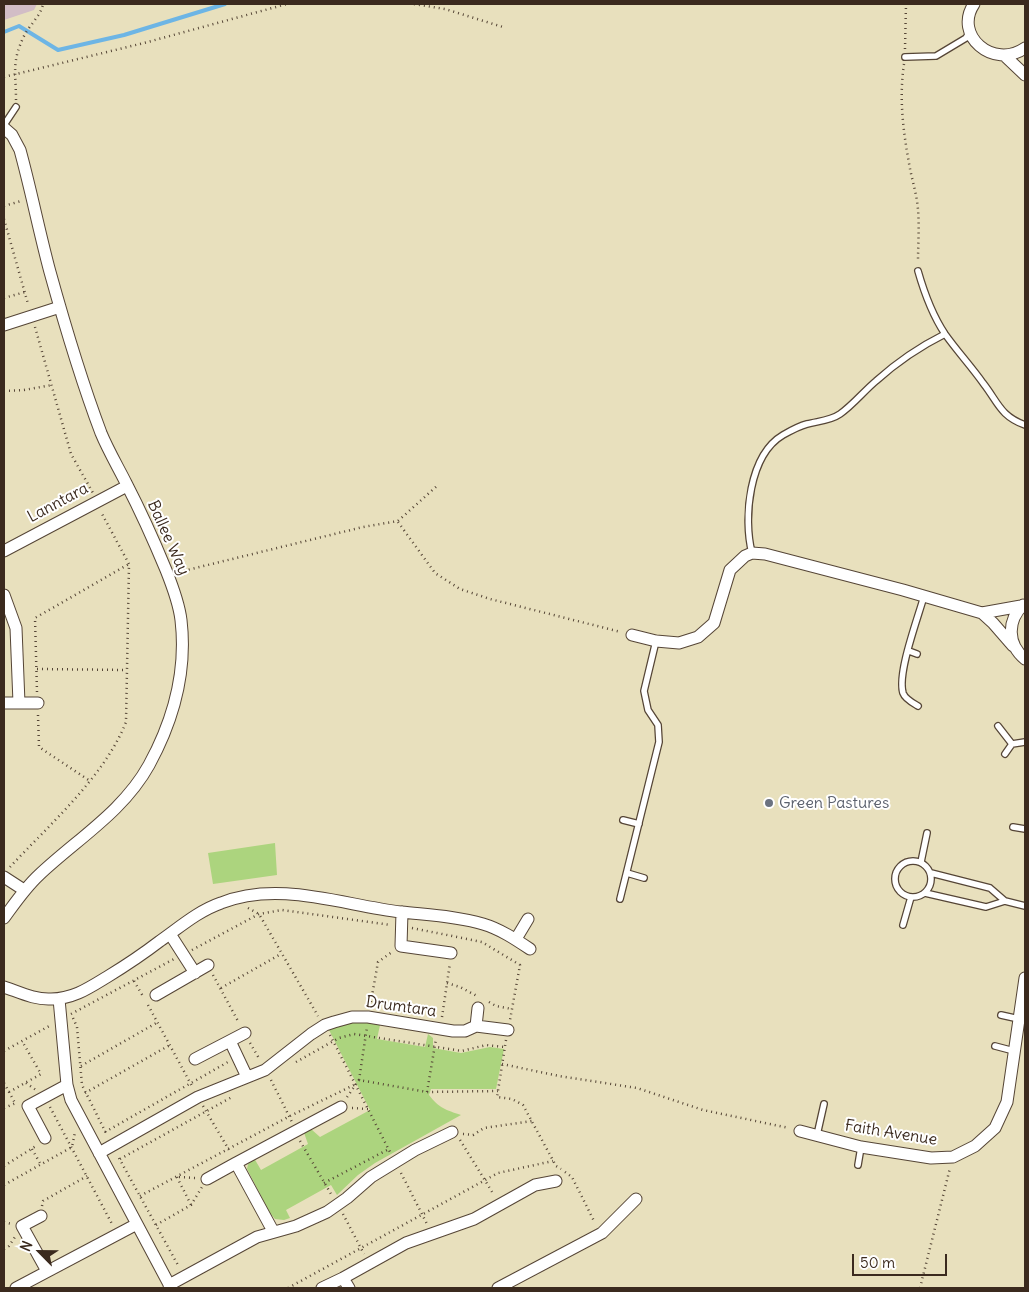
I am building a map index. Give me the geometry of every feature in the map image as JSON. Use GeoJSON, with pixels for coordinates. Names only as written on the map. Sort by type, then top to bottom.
{"type":"FeatureCollection","features":[{"type":"Feature","properties":{"kind":"street"},"geometry":{"type":"LineString","coordinates":[[974,4],[969,19],[970,31],[974,40],[982,49],[993,54],[1005,56],[1017,54],[1025,48]]}},
{"type":"Feature","properties":{"kind":"street"},"geometry":{"type":"LineString","coordinates":[[1005,56],[1025,75]]}},
{"type":"Feature","properties":{"kind":"street","name":"Ballee Way"},"geometry":{"type":"LineString","coordinates":[[4,127],[12,135],[20,150],[60,307],[102,436],[128,486],[168,575],[181,618],[182,637],[175,705],[165,734],[145,772],[110,816],[40,874],[24,890],[4,918]]}},
{"type":"Feature","properties":{"kind":"street"},"geometry":{"type":"LineString","coordinates":[[4,325],[60,307]]}},
{"type":"Feature","properties":{"kind":"street","name":"Lanntara"},"geometry":{"type":"LineString","coordinates":[[4,551],[96,501],[128,486]]}},
{"type":"Feature","properties":{"kind":"street"},"geometry":{"type":"LineString","coordinates":[[632,635],[656,641],[679,643],[698,637],[714,622],[730,570],[745,556],[752,553],[765,554],[982,613],[1023,605]]}},
{"type":"Feature","properties":{"kind":"street"},"geometry":{"type":"LineString","coordinates":[[4,595],[16,628],[19,703]]}},
{"type":"Feature","properties":{"kind":"street"},"geometry":{"type":"LineString","coordinates":[[1022,657],[1010,632],[1015,614],[1023,605]]}},
{"type":"Feature","properties":{"kind":"street"},"geometry":{"type":"LineString","coordinates":[[982,613],[1022,657]]}},
{"type":"Feature","properties":{"kind":"street"},"geometry":{"type":"LineString","coordinates":[[4,703],[38,703]]}},
{"type":"Feature","properties":{"kind":"street"},"geometry":{"type":"LineString","coordinates":[[4,875],[24,890]]}},
{"type":"Feature","properties":{"kind":"street"},"geometry":{"type":"LineString","coordinates":[[4,987],[41,999],[71,997],[130,962],[191,918],[210,907],[231,899],[250,896],[298,894],[402,912],[439,915],[474,921],[494,927],[530,949]]}},
{"type":"Feature","properties":{"kind":"street"},"geometry":{"type":"LineString","coordinates":[[402,912],[401,946],[451,954]]}},
{"type":"Feature","properties":{"kind":"street"},"geometry":{"type":"LineString","coordinates":[[516,939],[528,919]]}},
{"type":"Feature","properties":{"kind":"street"},"geometry":{"type":"LineString","coordinates":[[170,934],[195,973]]}},
{"type":"Feature","properties":{"kind":"street"},"geometry":{"type":"LineString","coordinates":[[156,995],[208,965]]}},
{"type":"Feature","properties":{"kind":"street","name":"Faith Avenue"},"geometry":{"type":"LineString","coordinates":[[800,1131],[861,1147],[931,1158],[953,1157],[975,1146],[995,1128],[1007,1102],[1025,978]]}},
{"type":"Feature","properties":{"kind":"street"},"geometry":{"type":"LineString","coordinates":[[59,999],[66,1085],[71,1100],[170,1287],[257,1237],[296,1226],[327,1212],[348,1198],[371,1177],[415,1150],[452,1132]]}},
{"type":"Feature","properties":{"kind":"street"},"geometry":{"type":"LineString","coordinates":[[476,1026],[478,1008]]}},
{"type":"Feature","properties":{"kind":"street","name":"Drumtara"},"geometry":{"type":"LineString","coordinates":[[99,1153],[198,1097],[265,1070],[310,1034],[325,1025],[352,1017],[368,1017],[465,1032],[476,1026],[508,1030]]}},
{"type":"Feature","properties":{"kind":"street"},"geometry":{"type":"LineString","coordinates":[[195,1059],[245,1033]]}},
{"type":"Feature","properties":{"kind":"street"},"geometry":{"type":"LineString","coordinates":[[230,1041],[247,1077]]}},
{"type":"Feature","properties":{"kind":"street"},"geometry":{"type":"LineString","coordinates":[[45,1138],[28,1106],[66,1085]]}},
{"type":"Feature","properties":{"kind":"street"},"geometry":{"type":"LineString","coordinates":[[206,1179],[341,1108]]}},
{"type":"Feature","properties":{"kind":"street"},"geometry":{"type":"LineString","coordinates":[[236,1163],[273,1231]]}},
{"type":"Feature","properties":{"kind":"street"},"geometry":{"type":"LineString","coordinates":[[322,1288],[346,1283],[406,1243],[468,1222],[535,1185],[556,1181]]}},
{"type":"Feature","properties":{"kind":"street"},"geometry":{"type":"LineString","coordinates":[[498,1288],[602,1233],[636,1199]]}},
{"type":"Feature","properties":{"kind":"street"},"geometry":{"type":"LineString","coordinates":[[41,1216],[22,1226],[48,1271]]}},
{"type":"Feature","properties":{"kind":"street"},"geometry":{"type":"LineString","coordinates":[[16,1288],[137,1224]]}},
{"type":"Feature","properties":{"kind":"lane"},"geometry":{"type":"LineString","coordinates":[[905,57],[936,56],[966,38],[970,31]]}},
{"type":"Feature","properties":{"kind":"lane"},"geometry":{"type":"LineString","coordinates":[[4,127],[16,107]]}},
{"type":"Feature","properties":{"kind":"lane"},"geometry":{"type":"LineString","coordinates":[[918,271],[923,289],[945,334],[985,384],[1000,409],[1015,422],[1025,425]]}},
{"type":"Feature","properties":{"kind":"lane"},"geometry":{"type":"LineString","coordinates":[[752,553],[747,536],[751,488],[761,459],[770,445],[783,435],[806,424],[824,421],[840,414],[877,380],[945,334]]}},
{"type":"Feature","properties":{"kind":"lane"},"geometry":{"type":"LineString","coordinates":[[918,706],[910,702],[903,694],[902,674],[924,596]]}},
{"type":"Feature","properties":{"kind":"lane"},"geometry":{"type":"LineString","coordinates":[[620,899],[658,742],[658,725],[648,710],[644,692],[656,641]]}},
{"type":"Feature","properties":{"kind":"lane"},"geometry":{"type":"LineString","coordinates":[[909,651],[917,654]]}},
{"type":"Feature","properties":{"kind":"lane"},"geometry":{"type":"LineString","coordinates":[[998,726],[1012,744]]}},
{"type":"Feature","properties":{"kind":"lane"},"geometry":{"type":"LineString","coordinates":[[1005,754],[1012,744],[1025,742]]}},
{"type":"Feature","properties":{"kind":"lane"},"geometry":{"type":"LineString","coordinates":[[623,820],[639,824]]}},
{"type":"Feature","properties":{"kind":"lane"},"geometry":{"type":"LineString","coordinates":[[1013,827],[1025,828]]}},
{"type":"Feature","properties":{"kind":"lane"},"geometry":{"type":"LineString","coordinates":[[921,862],[927,833]]}},
{"type":"Feature","properties":{"kind":"lane"},"geometry":{"type":"LineString","coordinates":[[921,862],[931,873],[931,884],[925,893],[916,897],[906,895],[898,888],[895,877],[900,866],[904,863],[921,862]]}},
{"type":"Feature","properties":{"kind":"lane"},"geometry":{"type":"LineString","coordinates":[[626,873],[644,878]]}},
{"type":"Feature","properties":{"kind":"lane"},"geometry":{"type":"LineString","coordinates":[[931,873],[990,888],[1005,901],[1025,906]]}},
{"type":"Feature","properties":{"kind":"lane"},"geometry":{"type":"LineString","coordinates":[[925,893],[986,906],[1005,901]]}},
{"type":"Feature","properties":{"kind":"lane"},"geometry":{"type":"LineString","coordinates":[[904,926],[912,897]]}},
{"type":"Feature","properties":{"kind":"lane"},"geometry":{"type":"LineString","coordinates":[[1001,1015],[1019,1020]]}},
{"type":"Feature","properties":{"kind":"lane"},"geometry":{"type":"LineString","coordinates":[[995,1046],[1014,1051]]}},
{"type":"Feature","properties":{"kind":"lane"},"geometry":{"type":"LineString","coordinates":[[817,1135],[824,1104]]}},
{"type":"Feature","properties":{"kind":"lane"},"geometry":{"type":"LineString","coordinates":[[858,1165],[861,1147]]}},
{"type":"Feature","properties":{"kind":"path"},"geometry":{"type":"LineString","coordinates":[[16,107],[14,75],[16,56],[26,33],[42,9],[43,4]]}},
{"type":"Feature","properties":{"kind":"path"},"geometry":{"type":"LineString","coordinates":[[4,77],[144,44],[287,4]]}},
{"type":"Feature","properties":{"kind":"path"},"geometry":{"type":"LineString","coordinates":[[414,4],[445,9],[503,27]]}},
{"type":"Feature","properties":{"kind":"path"},"geometry":{"type":"LineString","coordinates":[[906,4],[905,57],[900,85],[902,117],[917,201],[919,229],[918,271]]}},
{"type":"Feature","properties":{"kind":"path"},"geometry":{"type":"LineString","coordinates":[[4,206],[31,198]]}},
{"type":"Feature","properties":{"kind":"path"},"geometry":{"type":"LineString","coordinates":[[4,219],[71,454],[129,564],[126,722],[119,740],[90,782],[4,875]]}},
{"type":"Feature","properties":{"kind":"path"},"geometry":{"type":"LineString","coordinates":[[4,298],[25,292]]}},
{"type":"Feature","properties":{"kind":"path"},"geometry":{"type":"LineString","coordinates":[[4,391],[52,385]]}},
{"type":"Feature","properties":{"kind":"path"},"geometry":{"type":"LineString","coordinates":[[168,575],[398,521],[438,485]]}},
{"type":"Feature","properties":{"kind":"path"},"geometry":{"type":"LineString","coordinates":[[398,521],[435,573],[460,589],[490,599],[632,635]]}},
{"type":"Feature","properties":{"kind":"path"},"geometry":{"type":"LineString","coordinates":[[90,782],[39,747],[35,618],[129,564]]}},
{"type":"Feature","properties":{"kind":"path"},"geometry":{"type":"LineString","coordinates":[[37,669],[127,670]]}},
{"type":"Feature","properties":{"kind":"path"},"geometry":{"type":"LineString","coordinates":[[4,1051],[259,914],[282,910],[403,927],[482,942],[520,965],[497,1097],[512,1100],[523,1105],[556,1166]]}},
{"type":"Feature","properties":{"kind":"path"},"geometry":{"type":"LineString","coordinates":[[259,914],[310,1004]]}},
{"type":"Feature","properties":{"kind":"path"},"geometry":{"type":"LineString","coordinates":[[371,1004],[378,962],[401,946]]}},
{"type":"Feature","properties":{"kind":"path"},"geometry":{"type":"LineString","coordinates":[[198,947],[265,1070]]}},
{"type":"Feature","properties":{"kind":"path"},"geometry":{"type":"LineString","coordinates":[[221,988],[281,954]]}},
{"type":"Feature","properties":{"kind":"path"},"geometry":{"type":"LineString","coordinates":[[442,1017],[448,975]]}},
{"type":"Feature","properties":{"kind":"path"},"geometry":{"type":"LineString","coordinates":[[154,1015],[191,1083]]}},
{"type":"Feature","properties":{"kind":"path"},"geometry":{"type":"LineString","coordinates":[[368,1017],[359,1080],[341,1108],[368,1109]]}},
{"type":"Feature","properties":{"kind":"path"},"geometry":{"type":"LineString","coordinates":[[81,1066],[158,1022]]}},
{"type":"Feature","properties":{"kind":"path"},"geometry":{"type":"LineString","coordinates":[[324,1183],[389,1149],[325,1025]]}},
{"type":"Feature","properties":{"kind":"path"},"geometry":{"type":"LineString","coordinates":[[427,1092],[438,1029]]}},
{"type":"Feature","properties":{"kind":"path"},"geometry":{"type":"LineString","coordinates":[[293,1064],[333,1042],[354,1034],[462,1051],[486,1045],[505,1047]]}},
{"type":"Feature","properties":{"kind":"path"},"geometry":{"type":"LineString","coordinates":[[9,1092],[41,1074],[22,1041]]}},
{"type":"Feature","properties":{"kind":"path"},"geometry":{"type":"LineString","coordinates":[[71,1100],[170,1045]]}},
{"type":"Feature","properties":{"kind":"path"},"geometry":{"type":"LineString","coordinates":[[105,1132],[238,1056]]}},
{"type":"Feature","properties":{"kind":"path"},"geometry":{"type":"LineString","coordinates":[[502,1064],[560,1076],[638,1088],[703,1110],[800,1131]]}},
{"type":"Feature","properties":{"kind":"path"},"geometry":{"type":"LineString","coordinates":[[359,1080],[427,1092],[498,1091]]}},
{"type":"Feature","properties":{"kind":"path"},"geometry":{"type":"LineString","coordinates":[[4,1083],[15,1103]]}},
{"type":"Feature","properties":{"kind":"path"},"geometry":{"type":"LineString","coordinates":[[273,1084],[290,1116]]}},
{"type":"Feature","properties":{"kind":"path"},"geometry":{"type":"LineString","coordinates":[[140,1196],[290,1116],[356,1084]]}},
{"type":"Feature","properties":{"kind":"path"},"geometry":{"type":"LineString","coordinates":[[120,1159],[238,1094]]}},
{"type":"Feature","properties":{"kind":"path"},"geometry":{"type":"LineString","coordinates":[[206,1112],[229,1150]]}},
{"type":"Feature","properties":{"kind":"path"},"geometry":{"type":"LineString","coordinates":[[4,1186],[72,1147],[75,1133],[82,1120]]}},
{"type":"Feature","properties":{"kind":"path"},"geometry":{"type":"LineString","coordinates":[[452,1132],[473,1135],[484,1128],[532,1121]]}},
{"type":"Feature","properties":{"kind":"path"},"geometry":{"type":"LineString","coordinates":[[4,1166],[32,1149],[45,1138],[63,1130],[118,1234]]}},
{"type":"Feature","properties":{"kind":"path"},"geometry":{"type":"LineString","coordinates":[[295,1132],[327,1187]]}},
{"type":"Feature","properties":{"kind":"path"},"geometry":{"type":"LineString","coordinates":[[452,1132],[464,1143],[500,1206]]}},
{"type":"Feature","properties":{"kind":"path"},"geometry":{"type":"LineString","coordinates":[[32,1149],[41,1165]]}},
{"type":"Feature","properties":{"kind":"path"},"geometry":{"type":"LineString","coordinates":[[920,1288],[953,1157]]}},
{"type":"Feature","properties":{"kind":"path"},"geometry":{"type":"LineString","coordinates":[[288,1288],[498,1173],[553,1160]]}},
{"type":"Feature","properties":{"kind":"path"},"geometry":{"type":"LineString","coordinates":[[396,1162],[425,1219]]}},
{"type":"Feature","properties":{"kind":"path"},"geometry":{"type":"LineString","coordinates":[[41,1216],[43,1201],[87,1176]]}},
{"type":"Feature","properties":{"kind":"path"},"geometry":{"type":"LineString","coordinates":[[156,1225],[191,1205],[206,1179],[177,1177]]}},
{"type":"Feature","properties":{"kind":"path"},"geometry":{"type":"LineString","coordinates":[[177,1177],[191,1205]]}},
{"type":"Feature","properties":{"kind":"path"},"geometry":{"type":"LineString","coordinates":[[572,1177],[596,1224]]}},
{"type":"Feature","properties":{"kind":"path"},"geometry":{"type":"LineString","coordinates":[[4,1249],[10,1246],[22,1226]]}},
{"type":"Feature","properties":{"kind":"path"},"geometry":{"type":"LineString","coordinates":[[349,1226],[360,1248]]}},
{"type":"Feature","properties":{"kind":"shaded area"},"geometry":{"type":"Polygon","coordinates":[[[4,4],[37,4],[34,10],[4,20],[4,4]]]}},
{"type":"Feature","properties":{"kind":"green space"},"geometry":{"type":"Polygon","coordinates":[[[275,843],[277,875],[213,884],[208,853],[275,843]]]}},
{"type":"Feature","properties":{"kind":"green space"},"geometry":{"type":"Polygon","coordinates":[[[363,1022],[380,1025],[377,1039],[425,1047],[428,1034],[433,1038],[433,1048],[461,1053],[490,1047],[504,1049],[496,1089],[431,1089],[429,1095],[436,1103],[447,1110],[461,1115],[375,1163],[358,1175],[337,1195],[331,1185],[286,1210],[290,1218],[284,1220],[275,1219],[247,1169],[248,1164],[254,1158],[261,1170],[308,1144],[303,1130],[311,1129],[320,1137],[370,1110],[329,1030],[342,1023],[363,1022]]]}},
{"type":"Feature","properties":{"kind":"waterway"},"geometry":{"type":"LineString","coordinates":[[4,32],[19,26],[58,50],[124,35],[225,4]]}},
{"type":"Feature","properties":{"kind":"place","name":"Green Pastures"},"geometry":{"type":"Point","coordinates":[769,803]}}]}
